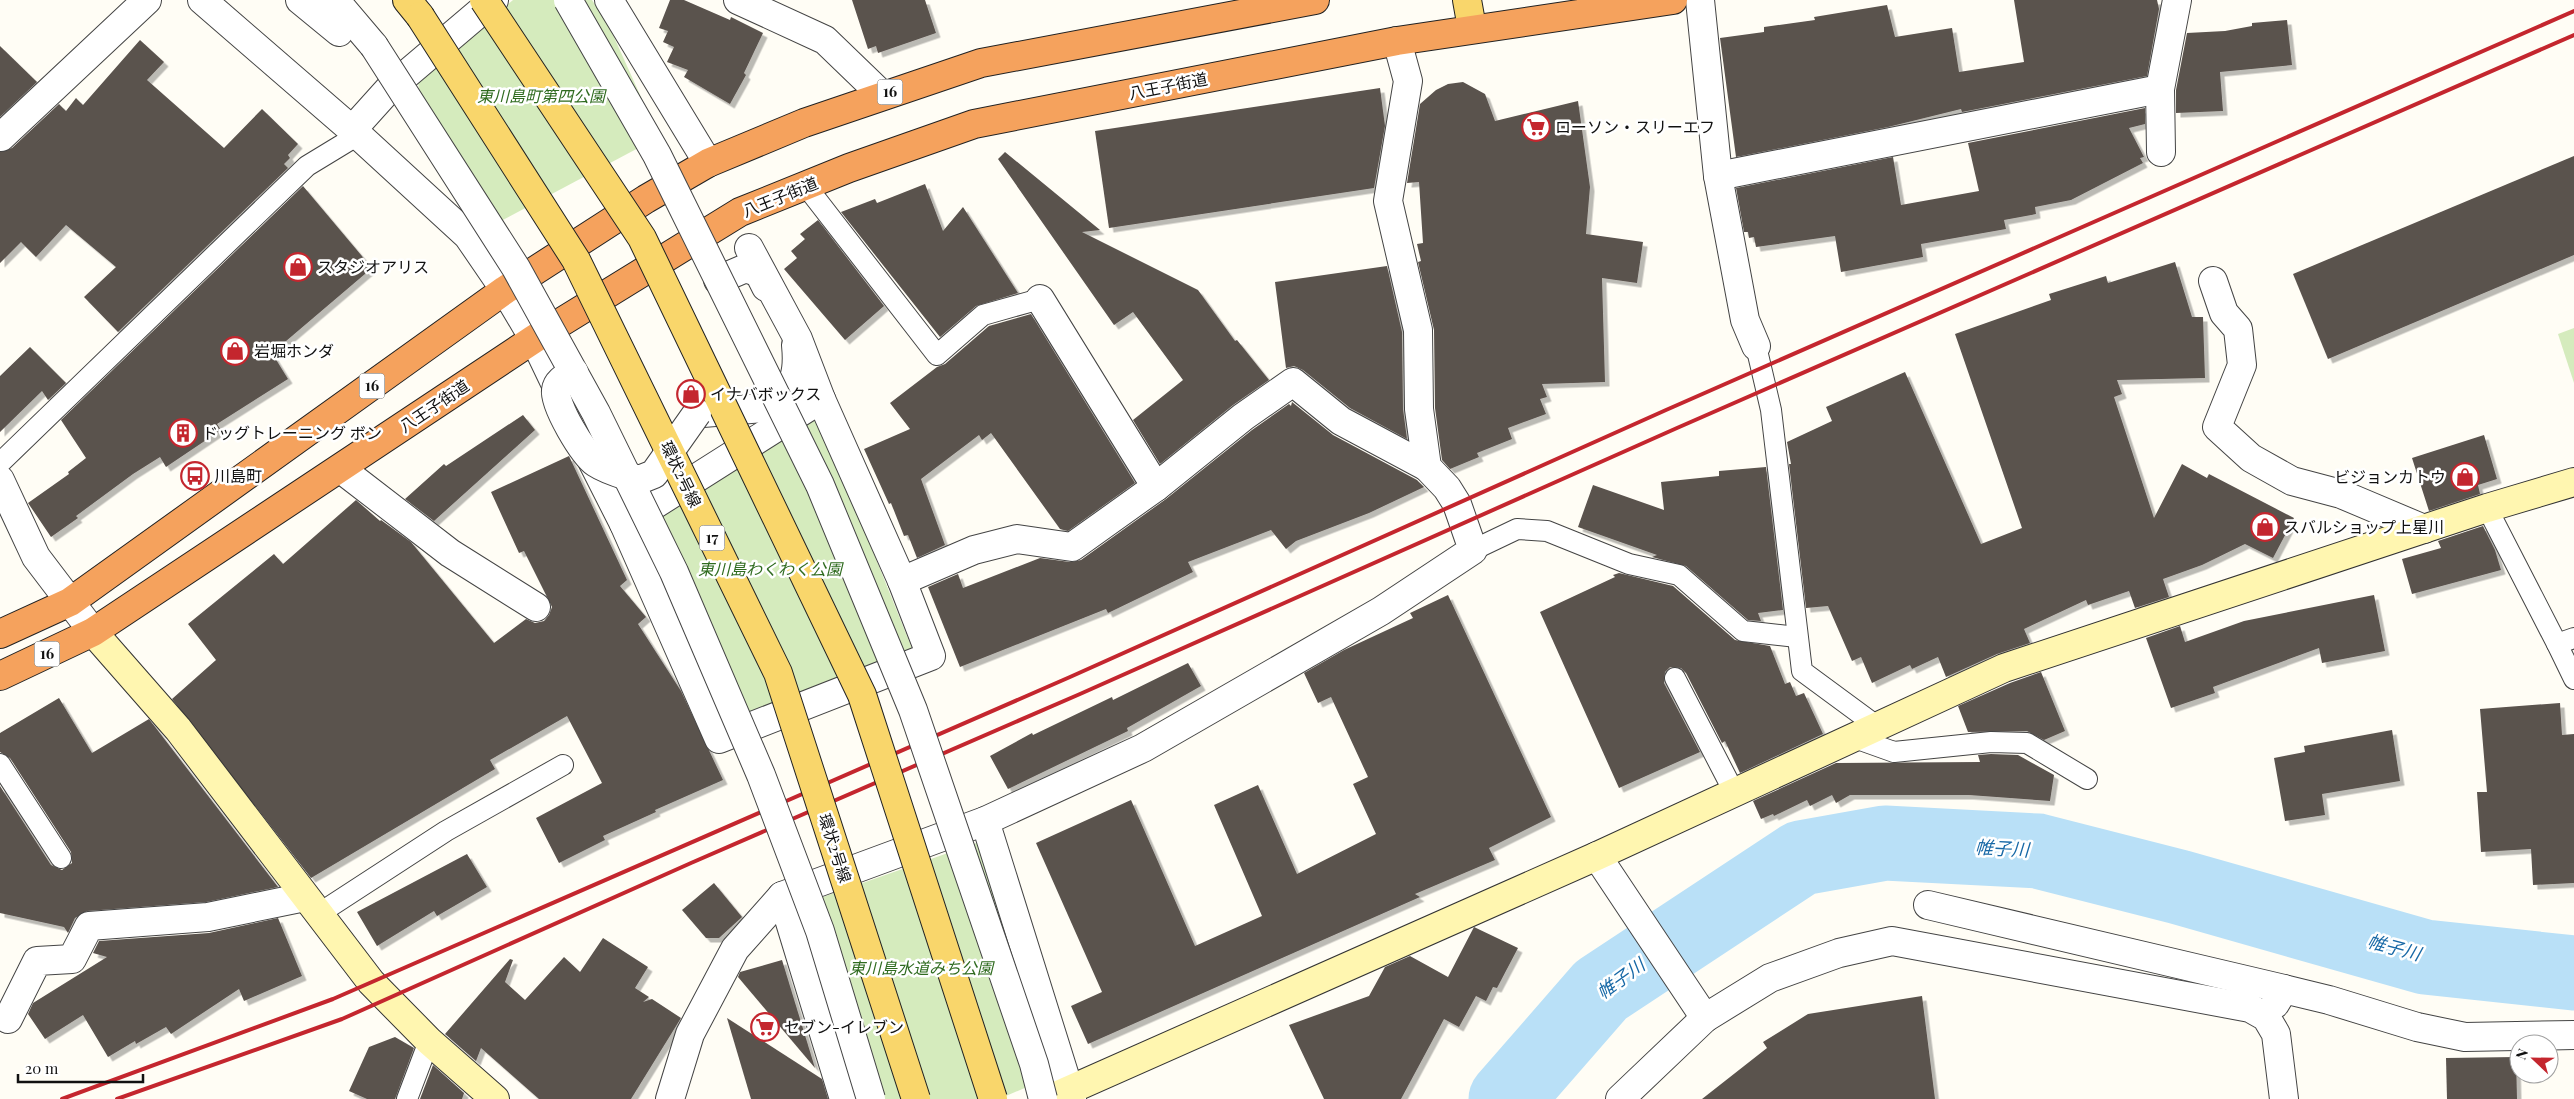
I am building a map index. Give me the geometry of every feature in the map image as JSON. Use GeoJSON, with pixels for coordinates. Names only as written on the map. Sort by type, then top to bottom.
{"type":"FeatureCollection","features":[{"type":"Feature","properties":{"kind":"highway","name":"16"},"geometry":{"type":"LineString","coordinates":[[0,634],[70,602],[505,290],[646,199],[708,163],[804,123],[981,63],[1315,0]]}},
{"type":"Feature","properties":{"kind":"highway","name":"八王子街道"},"geometry":{"type":"LineString","coordinates":[[0,676],[93,632],[534,339],[740,212],[849,168],[974,124],[1397,41],[1472,28],[1673,0]]}},
{"type":"Feature","properties":{"kind":"main road"},"geometry":{"type":"LineString","coordinates":[[484,0],[642,238],[862,695],[993,1099]]}},
{"type":"Feature","properties":{"kind":"main road"},"geometry":{"type":"LineString","coordinates":[[1466,0],[1472,28]]}},
{"type":"Feature","properties":{"kind":"main road","name":"環状2号線"},"geometry":{"type":"LineString","coordinates":[[414,8],[576,260],[778,674],[916,1099]]}},
{"type":"Feature","properties":{"kind":"street"},"geometry":{"type":"LineString","coordinates":[[1,137],[147,0]]}},
{"type":"Feature","properties":{"kind":"street"},"geometry":{"type":"LineString","coordinates":[[202,0],[355,133],[468,236],[505,290],[534,339],[588,455],[624,524],[719,739],[931,656],[902,581],[821,399],[798,339],[749,248]]}},
{"type":"Feature","properties":{"kind":"street"},"geometry":{"type":"LineString","coordinates":[[300,0],[339,32]]}},
{"type":"Feature","properties":{"kind":"street"},"geometry":{"type":"LineString","coordinates":[[335,0],[374,46],[516,268],[574,372],[674,572],[761,775],[820,931],[871,1099]]}},
{"type":"Feature","properties":{"kind":"street"},"geometry":{"type":"LineString","coordinates":[[355,133],[388,90],[494,0]]}},
{"type":"Feature","properties":{"kind":"street"},"geometry":{"type":"LineString","coordinates":[[568,0],[656,155],[820,485],[914,710],[1034,1064],[1043,1099]]}},
{"type":"Feature","properties":{"kind":"street"},"geometry":{"type":"LineString","coordinates":[[609,0],[708,163]]}},
{"type":"Feature","properties":{"kind":"street"},"geometry":{"type":"LineString","coordinates":[[738,0],[825,40],[882,95]]}},
{"type":"Feature","properties":{"kind":"street"},"geometry":{"type":"LineString","coordinates":[[1700,0],[1718,176],[1745,320],[1756,346]]}},
{"type":"Feature","properties":{"kind":"street"},"geometry":{"type":"LineString","coordinates":[[2161,152],[2160,89],[2177,0]]}},
{"type":"Feature","properties":{"kind":"street"},"geometry":{"type":"LineString","coordinates":[[1397,41],[1408,82],[1388,201],[1418,330],[1418,409],[1427,467]]}},
{"type":"Feature","properties":{"kind":"street"},"geometry":{"type":"LineString","coordinates":[[1718,176],[2160,89]]}},
{"type":"Feature","properties":{"kind":"street"},"geometry":{"type":"LineString","coordinates":[[574,372],[560,381],[556,390],[556,400],[584,452],[596,463],[639,480],[654,474],[696,413],[775,407],[792,386],[798,366],[796,344],[759,272],[746,268],[718,280]]}},
{"type":"Feature","properties":{"kind":"street"},"geometry":{"type":"LineString","coordinates":[[2213,280],[2224,313],[2238,329],[2242,365],[2217,427],[2251,458],[2292,481],[2341,494],[2424,529]]}},
{"type":"Feature","properties":{"kind":"street"},"geometry":{"type":"LineString","coordinates":[[1040,299],[1156,487]]}},
{"type":"Feature","properties":{"kind":"street"},"geometry":{"type":"LineString","coordinates":[[670,1099],[690,1034],[734,949],[782,896],[985,821],[1143,748],[1381,611],[1473,550],[1457,504],[1447,488],[1427,467],[1341,421],[1293,382],[1243,417],[1156,487],[1072,547],[1017,538],[974,550],[902,581]]}},
{"type":"Feature","properties":{"kind":"street"},"geometry":{"type":"LineString","coordinates":[[624,524],[821,399]]}},
{"type":"Feature","properties":{"kind":"street"},"geometry":{"type":"LineString","coordinates":[[341,469],[450,553],[536,607]]}},
{"type":"Feature","properties":{"kind":"street"},"geometry":{"type":"LineString","coordinates":[[0,480],[36,557],[93,632],[178,729],[371,982],[429,1041],[495,1099]]}},
{"type":"Feature","properties":{"kind":"street"},"geometry":{"type":"LineString","coordinates":[[985,821],[1063,1096],[1597,856],[2004,668],[2487,508],[2574,482]]}},
{"type":"Feature","properties":{"kind":"street"},"geometry":{"type":"LineString","coordinates":[[1597,856],[1705,1018]]}},
{"type":"Feature","properties":{"kind":"street"},"geometry":{"type":"LineString","coordinates":[[782,896],[844,1099]]}},
{"type":"Feature","properties":{"kind":"street"},"geometry":{"type":"LineString","coordinates":[[8,1020],[37,961],[72,959],[89,926],[208,917],[312,905]]}},
{"type":"Feature","properties":{"kind":"street"},"geometry":{"type":"LineString","coordinates":[[1928,905],[2329,1000],[2417,1027],[2465,1037],[2574,1035]]}},
{"type":"Feature","properties":{"kind":"street"},"geometry":{"type":"LineString","coordinates":[[1620,1099],[1705,1018],[1770,978],[1838,953],[1892,941],[2250,1008],[2266,1017],[2276,1034],[2284,1099]]}},
{"type":"Feature","properties":{"kind":"street"},"geometry":{"type":"LineString","coordinates":[[2266,1017],[2284,989]]}},
{"type":"Feature","properties":{"kind":"lane"},"geometry":{"type":"LineString","coordinates":[[0,463],[306,166],[355,133]]}},
{"type":"Feature","properties":{"kind":"lane"},"geometry":{"type":"LineString","coordinates":[[806,186],[937,354],[983,316],[1040,299]]}},
{"type":"Feature","properties":{"kind":"lane"},"geometry":{"type":"LineString","coordinates":[[1756,346],[1770,410],[1802,671],[1878,726]]}},
{"type":"Feature","properties":{"kind":"lane"},"geometry":{"type":"LineString","coordinates":[[2487,508],[2565,641],[2574,679]]}},
{"type":"Feature","properties":{"kind":"lane"},"geometry":{"type":"LineString","coordinates":[[1473,550],[1517,529],[1547,531],[1629,564],[1679,574],[1743,631],[1797,636]]}},
{"type":"Feature","properties":{"kind":"lane"},"geometry":{"type":"LineString","coordinates":[[1675,678],[1734,792]]}},
{"type":"Feature","properties":{"kind":"lane"},"geometry":{"type":"LineString","coordinates":[[1852,737],[1894,752],[1991,742],[2027,744],[2087,779]]}},
{"type":"Feature","properties":{"kind":"lane"},"geometry":{"type":"LineString","coordinates":[[0,764],[61,858]]}},
{"type":"Feature","properties":{"kind":"lane"},"geometry":{"type":"LineString","coordinates":[[312,905],[563,765]]}},
{"type":"Feature","properties":{"kind":"lane"},"geometry":{"type":"LineString","coordinates":[[406,1099],[429,1041]]}},
{"type":"Feature","properties":{"kind":"green space","name":"東川島町第四公園"},"geometry":{"type":"Polygon","coordinates":[[[513,0],[592,0],[609,26],[659,137],[499,222],[421,107],[418,82],[513,0]]]}},
{"type":"Feature","properties":{"kind":"green space"},"geometry":{"type":"Polygon","coordinates":[[[2574,328],[2574,383],[2558,334],[2574,328]]]}},
{"type":"Feature","properties":{"kind":"green space","name":"東川島わくわく公園"},"geometry":{"type":"Polygon","coordinates":[[[819,417],[913,651],[727,724],[640,526],[819,417]]]}},
{"type":"Feature","properties":{"kind":"green space","name":"東川島水道みち公園"},"geometry":{"type":"Polygon","coordinates":[[[982,841],[1055,1075],[999,1099],[863,1099],[800,905],[982,841]]]}},
{"type":"Feature","properties":{"kind":"building"},"geometry":{"type":"Polygon","coordinates":[[[670,0],[684,0],[730,20],[731,17],[763,33],[744,73],[746,75],[730,104],[684,77],[688,70],[667,62],[674,47],[663,42],[668,31],[659,28],[670,0]]]}},
{"type":"Feature","properties":{"kind":"building"},"geometry":{"type":"Polygon","coordinates":[[[852,0],[925,0],[936,33],[878,53],[876,46],[868,49],[852,0]]]}},
{"type":"Feature","properties":{"kind":"building"},"geometry":{"type":"Polygon","coordinates":[[[2014,0],[2157,0],[2159,9],[2147,76],[1962,112],[1961,109],[1888,127],[1736,157],[1720,38],[1764,32],[1764,27],[1815,20],[1814,17],[1887,5],[1895,37],[1952,28],[1959,72],[2024,62],[2014,0]]]}},
{"type":"Feature","properties":{"kind":"building"},"geometry":{"type":"Polygon","coordinates":[[[2287,20],[2292,65],[2220,72],[2223,111],[2176,113],[2176,90],[2187,33],[2225,31],[2252,26],[2252,23],[2287,20]]]}},
{"type":"Feature","properties":{"kind":"building"},"geometry":{"type":"Polygon","coordinates":[[[140,40],[164,62],[147,80],[224,148],[262,109],[298,144],[288,155],[290,158],[284,164],[288,168],[118,332],[84,297],[116,267],[66,225],[36,257],[21,242],[0,263],[0,152],[12,148],[59,104],[66,111],[76,98],[83,105],[140,40]]]}},
{"type":"Feature","properties":{"kind":"building"},"geometry":{"type":"Polygon","coordinates":[[[0,46],[37,82],[0,117],[0,46]]]}},
{"type":"Feature","properties":{"kind":"building"},"geometry":{"type":"Polygon","coordinates":[[[1463,82],[1485,94],[1495,121],[1578,101],[1590,187],[1586,234],[1643,242],[1637,283],[1602,278],[1605,382],[1542,384],[1547,397],[1540,399],[1546,414],[1508,428],[1512,439],[1477,453],[1479,457],[1450,469],[1442,460],[1435,408],[1434,330],[1418,262],[1421,261],[1417,244],[1423,243],[1419,182],[1407,183],[1420,104],[1436,90],[1448,84],[1463,82]]]}},
{"type":"Feature","properties":{"kind":"building"},"geometry":{"type":"Polygon","coordinates":[[[1380,88],[1385,126],[1374,188],[1109,228],[1095,131],[1380,88]]]}},
{"type":"Feature","properties":{"kind":"building"},"geometry":{"type":"Polygon","coordinates":[[[2145,108],[2145,124],[2129,128],[2144,157],[2140,158],[2143,163],[2071,200],[2035,207],[2036,214],[2004,220],[2006,229],[1921,244],[1923,257],[1841,272],[1835,236],[1756,247],[1754,237],[1749,238],[1748,232],[1744,232],[1736,188],[1893,157],[1901,205],[1979,191],[1968,143],[2145,108]]]}},
{"type":"Feature","properties":{"kind":"building"},"geometry":{"type":"Polygon","coordinates":[[[1005,152],[1100,230],[1082,232],[1198,290],[1235,341],[1237,340],[1269,380],[1233,405],[1160,464],[1133,420],[1183,380],[1133,312],[1114,325],[998,159],[1005,152]]]}},
{"type":"Feature","properties":{"kind":"building"},"geometry":{"type":"Polygon","coordinates":[[[2574,156],[2574,255],[2328,359],[2293,274],[2574,156]]]}},
{"type":"Feature","properties":{"kind":"building"},"geometry":{"type":"Polygon","coordinates":[[[925,184],[943,231],[963,207],[1018,293],[976,306],[940,337],[841,212],[875,199],[877,203],[925,184]]]}},
{"type":"Feature","properties":{"kind":"building"},"geometry":{"type":"Polygon","coordinates":[[[303,186],[372,268],[272,353],[288,379],[217,424],[221,430],[166,467],[160,457],[133,474],[51,537],[28,503],[69,474],[68,472],[86,458],[61,420],[303,186]]]}},
{"type":"Feature","properties":{"kind":"building"},"geometry":{"type":"Polygon","coordinates":[[[818,220],[884,306],[845,340],[784,269],[797,258],[791,251],[805,239],[800,234],[818,220]]]}},
{"type":"Feature","properties":{"kind":"building"},"geometry":{"type":"Polygon","coordinates":[[[2175,262],[2192,317],[2203,317],[2205,378],[2117,380],[2122,394],[2114,397],[2154,518],[2182,464],[2207,478],[2209,474],[2294,518],[2273,558],[2245,544],[2202,565],[2163,579],[2169,597],[2135,608],[2129,591],[2088,605],[2086,600],[2024,629],[2030,643],[1997,654],[1946,677],[1938,657],[1912,669],[1910,665],[1872,683],[1861,657],[1852,661],[1828,606],[1806,608],[1787,442],[1832,421],[1826,407],[1905,372],[1981,544],[2022,528],[1955,334],[2051,300],[2049,294],[2106,276],[2108,283],[2175,262]]]}},
{"type":"Feature","properties":{"kind":"building"},"geometry":{"type":"Polygon","coordinates":[[[1387,266],[1402,332],[1403,409],[1407,439],[1350,408],[1303,370],[1294,366],[1286,368],[1275,282],[1387,266]]]}},
{"type":"Feature","properties":{"kind":"building"},"geometry":{"type":"Polygon","coordinates":[[[1031,314],[1135,483],[1068,531],[1060,529],[991,433],[982,440],[979,435],[921,479],[945,545],[917,558],[908,535],[904,536],[891,503],[889,504],[864,449],[910,429],[890,403],[937,367],[945,364],[989,326],[1031,314]]]}},
{"type":"Feature","properties":{"kind":"building"},"geometry":{"type":"Polygon","coordinates":[[[30,347],[66,383],[48,400],[42,391],[0,432],[0,376],[30,347]]]}},
{"type":"Feature","properties":{"kind":"building"},"geometry":{"type":"Polygon","coordinates":[[[1292,402],[1333,435],[1417,480],[1424,487],[1369,513],[1296,541],[1286,549],[1271,530],[1188,562],[1193,572],[1108,613],[1106,609],[960,667],[928,587],[958,574],[963,588],[1040,558],[1070,562],[1081,560],[1166,499],[1252,430],[1289,404],[1291,406],[1292,402]]]}},
{"type":"Feature","properties":{"kind":"building"},"geometry":{"type":"Polygon","coordinates":[[[523,415],[535,430],[434,521],[405,499],[444,464],[446,466],[523,415]]]}},
{"type":"Feature","properties":{"kind":"building"},"geometry":{"type":"Polygon","coordinates":[[[2484,435],[2497,479],[2478,485],[2480,494],[2429,511],[2412,458],[2484,435]]]}},
{"type":"Feature","properties":{"kind":"building"},"geometry":{"type":"Polygon","coordinates":[[[569,456],[627,580],[620,586],[646,617],[638,624],[681,691],[723,780],[655,810],[656,812],[603,836],[605,840],[559,863],[536,818],[602,783],[567,716],[490,760],[495,769],[311,878],[172,699],[216,660],[188,624],[274,554],[283,564],[356,500],[380,521],[411,542],[494,643],[526,619],[535,623],[544,621],[552,607],[524,551],[519,553],[491,492],[569,456]]]}},
{"type":"Feature","properties":{"kind":"building"},"geometry":{"type":"Polygon","coordinates":[[[1766,467],[1783,610],[1758,613],[1761,621],[1748,620],[1686,566],[1652,557],[1657,555],[1578,527],[1593,485],[1664,510],[1661,482],[1719,476],[1719,471],[1766,467]]]}},
{"type":"Feature","properties":{"kind":"building"},"geometry":{"type":"Polygon","coordinates":[[[2483,526],[2495,550],[2501,570],[2412,594],[2402,559],[2441,548],[2438,541],[2483,526]]]}},
{"type":"Feature","properties":{"kind":"building"},"geometry":{"type":"Polygon","coordinates":[[[1619,573],[1673,586],[1735,640],[1770,646],[1785,684],[1790,682],[1796,696],[1804,693],[1823,734],[1740,773],[1725,741],[1722,743],[1686,673],[1681,668],[1670,667],[1665,672],[1664,683],[1700,752],[1619,788],[1540,612],[1615,577],[1613,575],[1619,573]]]}},
{"type":"Feature","properties":{"kind":"building"},"geometry":{"type":"Polygon","coordinates":[[[1448,595],[1551,817],[1489,848],[1495,860],[1415,894],[1420,897],[1088,1044],[1071,1006],[1102,992],[1036,843],[1131,800],[1195,946],[1262,916],[1214,805],[1258,785],[1297,874],[1376,834],[1353,784],[1368,777],[1331,697],[1318,703],[1304,673],[1344,650],[1413,618],[1410,613],[1448,595]]]}},
{"type":"Feature","properties":{"kind":"building"},"geometry":{"type":"Polygon","coordinates":[[[2374,595],[2385,651],[2322,663],[2319,648],[2213,687],[2215,693],[2171,708],[2146,638],[2180,626],[2185,642],[2244,621],[2374,595]]]}},
{"type":"Feature","properties":{"kind":"building"},"geometry":{"type":"Polygon","coordinates":[[[1188,663],[1201,686],[1127,728],[1128,731],[1008,789],[990,756],[1032,733],[1033,735],[1112,697],[1113,700],[1188,663]]]}},
{"type":"Feature","properties":{"kind":"building"},"geometry":{"type":"Polygon","coordinates":[[[2041,672],[2065,731],[2044,740],[2027,731],[1968,732],[1958,706],[2010,683],[2041,672]]]}},
{"type":"Feature","properties":{"kind":"building"},"geometry":{"type":"Polygon","coordinates":[[[59,698],[92,753],[149,719],[278,887],[206,902],[87,911],[75,918],[68,933],[64,927],[0,913],[0,786],[51,865],[62,870],[72,863],[71,852],[10,758],[0,752],[0,733],[59,698]]]}},
{"type":"Feature","properties":{"kind":"building"},"geometry":{"type":"Polygon","coordinates":[[[2560,703],[2562,735],[2574,734],[2574,883],[2533,885],[2531,849],[2481,852],[2477,792],[2487,792],[2480,709],[2560,703]]]}},
{"type":"Feature","properties":{"kind":"building"},"geometry":{"type":"Polygon","coordinates":[[[2392,730],[2400,781],[2322,794],[2325,815],[2285,821],[2274,758],[2305,752],[2304,746],[2392,730]]]}},
{"type":"Feature","properties":{"kind":"building"},"geometry":{"type":"Polygon","coordinates":[[[1978,755],[2018,755],[2054,775],[2050,801],[1969,795],[1850,795],[1836,803],[1832,795],[1810,806],[1807,800],[1774,816],[1773,814],[1761,819],[1753,801],[1836,763],[1980,762],[1978,755]]]}},
{"type":"Feature","properties":{"kind":"building"},"geometry":{"type":"Polygon","coordinates":[[[467,854],[487,887],[437,916],[434,911],[377,946],[357,912],[467,854]]]}},
{"type":"Feature","properties":{"kind":"building"},"geometry":{"type":"Polygon","coordinates":[[[714,883],[742,917],[719,938],[706,938],[682,910],[714,883]]]}},
{"type":"Feature","properties":{"kind":"building"},"geometry":{"type":"Polygon","coordinates":[[[278,918],[302,976],[244,1001],[239,989],[171,1034],[166,1027],[136,1044],[135,1041],[108,1057],[83,1015],[45,1039],[28,1014],[33,1003],[107,957],[93,953],[99,941],[209,933],[278,918]]]}},
{"type":"Feature","properties":{"kind":"building"},"geometry":{"type":"Polygon","coordinates":[[[1474,927],[1518,948],[1497,988],[1493,987],[1486,1001],[1476,996],[1459,1027],[1444,1019],[1401,1099],[1324,1099],[1289,1025],[1369,996],[1385,967],[1410,956],[1448,977],[1474,927]]]}},
{"type":"Feature","properties":{"kind":"building"},"geometry":{"type":"Polygon","coordinates":[[[603,938],[648,967],[635,988],[649,997],[643,1002],[652,999],[681,1018],[631,1099],[539,1099],[481,1048],[476,1061],[445,1034],[510,959],[513,960],[505,982],[525,1000],[564,957],[580,972],[603,938]]]}},
{"type":"Feature","properties":{"kind":"building"},"geometry":{"type":"Polygon","coordinates":[[[782,960],[815,1068],[738,977],[740,972],[782,960]]]}},
{"type":"Feature","properties":{"kind":"building"},"geometry":{"type":"Polygon","coordinates":[[[1922,996],[1935,1099],[1702,1099],[1767,1048],[1763,1042],[1808,1014],[1922,996]]]}},
{"type":"Feature","properties":{"kind":"building"},"geometry":{"type":"Polygon","coordinates":[[[727,1018],[822,1079],[828,1099],[751,1099],[727,1018]]]}},
{"type":"Feature","properties":{"kind":"building"},"geometry":{"type":"Polygon","coordinates":[[[395,1037],[414,1048],[395,1099],[367,1099],[349,1091],[369,1047],[395,1037]]]}},
{"type":"Feature","properties":{"kind":"building"},"geometry":{"type":"Polygon","coordinates":[[[2509,1057],[2509,1084],[2517,1084],[2517,1099],[2447,1099],[2446,1058],[2509,1057]]]}},
{"type":"Feature","properties":{"kind":"building"},"geometry":{"type":"Polygon","coordinates":[[[433,1065],[464,1093],[462,1099],[420,1099],[433,1065]]]}},
{"type":"Feature","properties":{"kind":"waterway","name":"帷子川"},"geometry":{"type":"LineString","coordinates":[[1506,1099],[1601,990],[1801,858],[1885,843],[2038,851],[2179,887],[2425,957],[2574,973]]}},
{"type":"Feature","properties":{"kind":"railway"},"geometry":{"type":"LineString","coordinates":[[62,1099],[333,999],[1070,677],[1666,410],[2574,11]]}},
{"type":"Feature","properties":{"kind":"railway"},"geometry":{"type":"LineString","coordinates":[[117,1099],[342,1019],[691,863],[1080,694],[1677,428],[2574,35]]}},
{"type":"Feature","properties":{"kind":"place","name":"ローソン・スリーエフ"},"geometry":{"type":"Point","coordinates":[1536,127]}},
{"type":"Feature","properties":{"kind":"place","name":"スタジオアリス"},"geometry":{"type":"Point","coordinates":[298,267]}},
{"type":"Feature","properties":{"kind":"place","name":"岩堀ホンダ"},"geometry":{"type":"Point","coordinates":[235,351]}},
{"type":"Feature","properties":{"kind":"place","name":"イナバボックス"},"geometry":{"type":"Point","coordinates":[691,394]}},
{"type":"Feature","properties":{"kind":"place","name":"ドッグトレーニング ボン"},"geometry":{"type":"Point","coordinates":[183,433]}},
{"type":"Feature","properties":{"kind":"place","name":"川島町"},"geometry":{"type":"Point","coordinates":[195,476]}},
{"type":"Feature","properties":{"kind":"place","name":"ビジョンカトウ"},"geometry":{"type":"Point","coordinates":[2465,477]}},
{"type":"Feature","properties":{"kind":"place","name":"スバルショップ上星川"},"geometry":{"type":"Point","coordinates":[2265,527]}},
{"type":"Feature","properties":{"kind":"place","name":"セブン-イレブン"},"geometry":{"type":"Point","coordinates":[765,1027]}}]}
